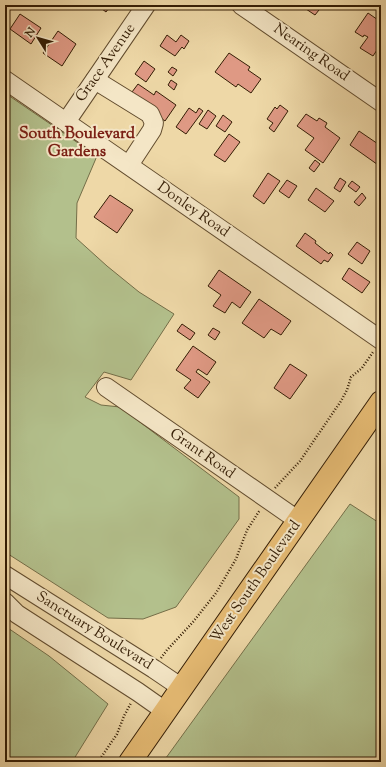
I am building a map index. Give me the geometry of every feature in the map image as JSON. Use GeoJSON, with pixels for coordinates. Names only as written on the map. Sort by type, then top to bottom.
{"type":"FeatureCollection","features":[{"type":"Feature","properties":{"kind":"main road","name":"West South Boulevard"},"geometry":{"type":"LineString","coordinates":[[130,762],[381,402]]}},
{"type":"Feature","properties":{"kind":"street","name":"Grace Avenue"},"geometry":{"type":"LineString","coordinates":[[66,122],[146,5]]}},
{"type":"Feature","properties":{"kind":"street","name":"Nearing Road"},"geometry":{"type":"LineString","coordinates":[[241,5],[381,102]]}},
{"type":"Feature","properties":{"kind":"street","name":"Donley Road"},"geometry":{"type":"LineString","coordinates":[[5,80],[381,340]]}},
{"type":"Feature","properties":{"kind":"street"},"geometry":{"type":"LineString","coordinates":[[95,80],[150,114],[154,124],[152,130],[129,165]]}},
{"type":"Feature","properties":{"kind":"street","name":"Grant Road"},"geometry":{"type":"LineString","coordinates":[[106,386],[299,521]]}},
{"type":"Feature","properties":{"kind":"street","name":"Sanctuary Boulevard"},"geometry":{"type":"LineString","coordinates":[[5,575],[182,688]]}},
{"type":"Feature","properties":{"kind":"street","name":"Sanctuary Boulevard"},"geometry":{"type":"LineString","coordinates":[[5,602],[18,614],[165,711]]}},
{"type":"Feature","properties":{"kind":"path"},"geometry":{"type":"LineString","coordinates":[[276,487],[300,461],[341,401],[347,390],[351,377],[362,368],[371,354]]}},
{"type":"Feature","properties":{"kind":"path"},"geometry":{"type":"LineString","coordinates":[[163,655],[193,622],[216,593],[236,560],[247,530],[256,515]]}},
{"type":"Feature","properties":{"kind":"path"},"geometry":{"type":"LineString","coordinates":[[98,762],[117,734],[128,709]]}},
{"type":"Feature","properties":{"kind":"green space"},"geometry":{"type":"Polygon","coordinates":[[[5,93],[97,156],[77,203],[76,238],[139,292],[174,314],[131,380],[104,372],[85,397],[101,405],[120,407],[239,497],[239,519],[176,607],[143,619],[108,618],[5,552],[5,93]]]}},
{"type":"Feature","properties":{"kind":"green space"},"geometry":{"type":"Polygon","coordinates":[[[350,504],[381,524],[381,762],[163,762],[350,504]]]}},
{"type":"Feature","properties":{"kind":"green space"},"geometry":{"type":"Polygon","coordinates":[[[5,626],[49,656],[108,704],[72,762],[5,762],[5,626]]]}},
{"type":"Feature","properties":{"kind":"building"},"geometry":{"type":"Polygon","coordinates":[[[97,5],[111,5],[106,12],[97,5]]]}},
{"type":"Feature","properties":{"kind":"building"},"geometry":{"type":"Polygon","coordinates":[[[300,5],[323,5],[315,15],[300,5]]]}},
{"type":"Feature","properties":{"kind":"building"},"geometry":{"type":"Polygon","coordinates":[[[368,13],[381,22],[381,44],[373,56],[360,48],[368,37],[364,35],[363,37],[355,32],[368,13]]]}},
{"type":"Feature","properties":{"kind":"building"},"geometry":{"type":"Polygon","coordinates":[[[20,14],[41,28],[31,44],[10,29],[20,14]]]}},
{"type":"Feature","properties":{"kind":"building"},"geometry":{"type":"Polygon","coordinates":[[[58,31],[76,44],[62,66],[43,53],[58,31]]]}},
{"type":"Feature","properties":{"kind":"building"},"geometry":{"type":"Polygon","coordinates":[[[167,35],[176,42],[181,35],[189,41],[184,49],[182,47],[175,56],[160,46],[167,35]]]}},
{"type":"Feature","properties":{"kind":"building"},"geometry":{"type":"Polygon","coordinates":[[[229,53],[250,67],[248,70],[261,79],[251,93],[238,84],[236,87],[215,72],[229,53]]]}},
{"type":"Feature","properties":{"kind":"building"},"geometry":{"type":"Polygon","coordinates":[[[144,61],[155,69],[146,82],[135,74],[144,61]]]}},
{"type":"Feature","properties":{"kind":"building"},"geometry":{"type":"Polygon","coordinates":[[[172,67],[177,70],[173,76],[168,72],[172,67]]]}},
{"type":"Feature","properties":{"kind":"building"},"geometry":{"type":"Polygon","coordinates":[[[171,80],[177,84],[174,90],[168,85],[171,80]]]}},
{"type":"Feature","properties":{"kind":"building"},"geometry":{"type":"Polygon","coordinates":[[[138,84],[154,95],[156,91],[176,105],[165,121],[129,96],[138,84]]]}},
{"type":"Feature","properties":{"kind":"building"},"geometry":{"type":"Polygon","coordinates":[[[280,105],[288,111],[274,132],[269,128],[273,123],[267,119],[275,107],[277,109],[280,105]]]}},
{"type":"Feature","properties":{"kind":"building"},"geometry":{"type":"Polygon","coordinates":[[[189,108],[196,113],[199,108],[203,111],[186,134],[176,127],[189,108]]]}},
{"type":"Feature","properties":{"kind":"building"},"geometry":{"type":"Polygon","coordinates":[[[208,110],[216,116],[207,129],[199,124],[208,110]]]}},
{"type":"Feature","properties":{"kind":"building"},"geometry":{"type":"Polygon","coordinates":[[[306,114],[317,121],[319,118],[327,123],[325,127],[340,138],[323,163],[305,150],[314,138],[297,126],[306,114]]]}},
{"type":"Feature","properties":{"kind":"building"},"geometry":{"type":"Polygon","coordinates":[[[223,115],[232,122],[225,132],[216,126],[223,115]]]}},
{"type":"Feature","properties":{"kind":"building"},"geometry":{"type":"Polygon","coordinates":[[[359,131],[381,146],[381,167],[350,145],[359,131]]]}},
{"type":"Feature","properties":{"kind":"building"},"geometry":{"type":"Polygon","coordinates":[[[229,134],[240,142],[225,162],[214,155],[229,134]]]}},
{"type":"Feature","properties":{"kind":"building"},"geometry":{"type":"Polygon","coordinates":[[[315,160],[320,164],[314,172],[309,168],[315,160]]]}},
{"type":"Feature","properties":{"kind":"building"},"geometry":{"type":"Polygon","coordinates":[[[268,173],[280,181],[264,204],[253,196],[268,173]]]}},
{"type":"Feature","properties":{"kind":"building"},"geometry":{"type":"Polygon","coordinates":[[[340,178],[346,182],[340,192],[334,188],[340,178]]]}},
{"type":"Feature","properties":{"kind":"building"},"geometry":{"type":"Polygon","coordinates":[[[287,180],[297,186],[289,198],[279,191],[287,180]]]}},
{"type":"Feature","properties":{"kind":"building"},"geometry":{"type":"Polygon","coordinates":[[[352,181],[360,187],[356,192],[348,186],[352,181]]]}},
{"type":"Feature","properties":{"kind":"building"},"geometry":{"type":"Polygon","coordinates":[[[316,188],[334,201],[325,212],[308,200],[316,188]]]}},
{"type":"Feature","properties":{"kind":"building"},"geometry":{"type":"Polygon","coordinates":[[[362,193],[366,198],[359,206],[354,202],[362,193]]]}},
{"type":"Feature","properties":{"kind":"building"},"geometry":{"type":"Polygon","coordinates":[[[110,195],[133,210],[117,233],[94,217],[110,195]]]}},
{"type":"Feature","properties":{"kind":"building"},"geometry":{"type":"Polygon","coordinates":[[[305,233],[316,241],[315,243],[329,254],[330,252],[333,255],[328,262],[324,260],[321,264],[296,246],[305,233]]]}},
{"type":"Feature","properties":{"kind":"building"},"geometry":{"type":"Polygon","coordinates":[[[357,242],[370,251],[362,264],[348,254],[357,242]]]}},
{"type":"Feature","properties":{"kind":"building"},"geometry":{"type":"Polygon","coordinates":[[[349,268],[370,282],[362,293],[342,279],[349,268]]]}},
{"type":"Feature","properties":{"kind":"building"},"geometry":{"type":"Polygon","coordinates":[[[219,270],[251,292],[240,308],[232,302],[225,313],[213,306],[221,295],[208,286],[219,270]]]}},
{"type":"Feature","properties":{"kind":"building"},"geometry":{"type":"Polygon","coordinates":[[[259,299],[291,321],[281,335],[271,329],[264,338],[242,323],[259,299]]]}},
{"type":"Feature","properties":{"kind":"building"},"geometry":{"type":"Polygon","coordinates":[[[182,324],[195,333],[190,340],[177,331],[182,324]]]}},
{"type":"Feature","properties":{"kind":"building"},"geometry":{"type":"Polygon","coordinates":[[[213,328],[220,332],[215,340],[208,335],[213,328]]]}},
{"type":"Feature","properties":{"kind":"building"},"geometry":{"type":"Polygon","coordinates":[[[193,346],[216,362],[207,375],[198,369],[196,372],[210,382],[198,398],[184,388],[191,380],[176,370],[193,346]]]}},
{"type":"Feature","properties":{"kind":"building"},"geometry":{"type":"Polygon","coordinates":[[[290,364],[307,375],[290,399],[274,388],[290,364]]]}},
{"type":"Feature","properties":{"kind":"district","name":"South Boulevard Gardens"},"geometry":{"type":"Point","coordinates":[77,143]}}]}
